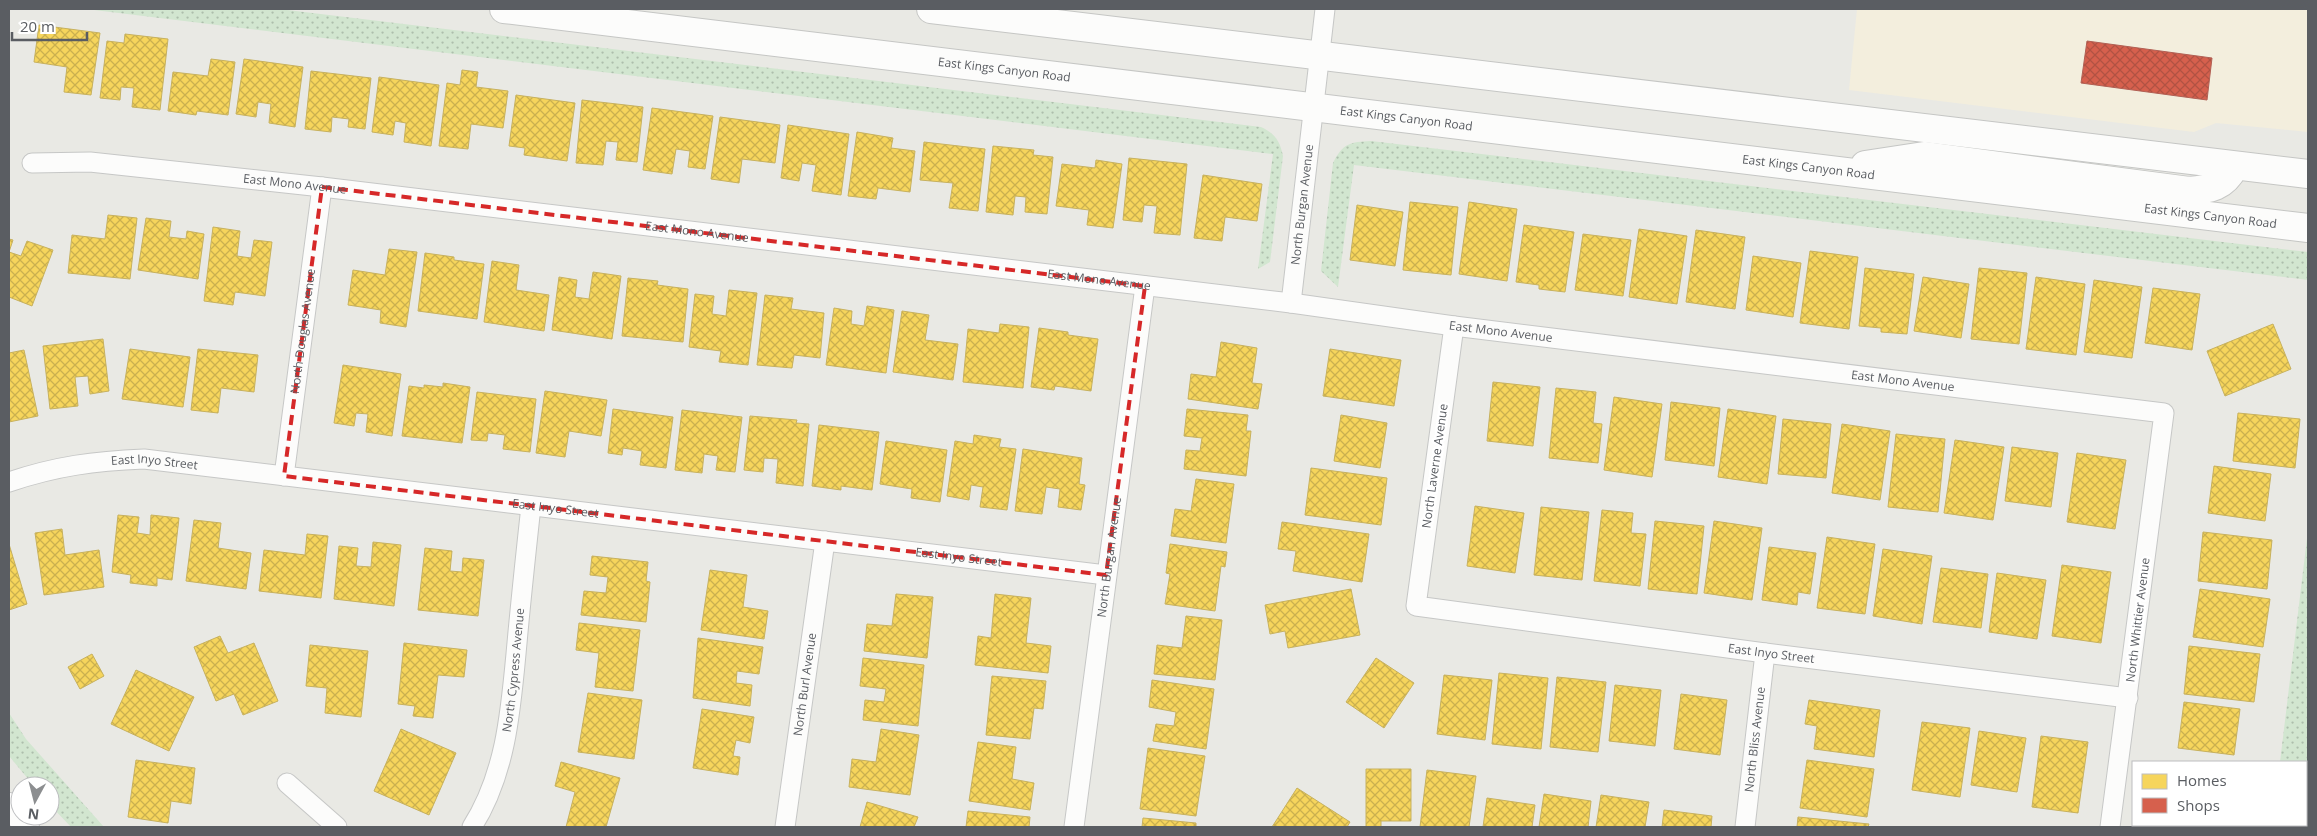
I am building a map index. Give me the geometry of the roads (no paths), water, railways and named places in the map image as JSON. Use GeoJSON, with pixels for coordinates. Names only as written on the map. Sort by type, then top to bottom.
{"type":"FeatureCollection","features":[{"type":"Feature","properties":{"kind":"main road","name":"East Kings Canyon Road"},"geometry":{"type":"LineString","coordinates":[[504,9],[2308,228]]}},
{"type":"Feature","properties":{"kind":"main road"},"geometry":{"type":"LineString","coordinates":[[931,9],[2234,167],[2308,174]]}},
{"type":"Feature","properties":{"kind":"main road"},"geometry":{"type":"LineString","coordinates":[[1829,170],[1924,156],[2189,191],[2221,185],[2230,176],[2234,167]]}},
{"type":"Feature","properties":{"kind":"street","name":"North Burgan Avenue"},"geometry":{"type":"LineString","coordinates":[[1291,303],[1325,9]]}},
{"type":"Feature","properties":{"kind":"street","name":"East Mono Avenue"},"geometry":{"type":"LineString","coordinates":[[32,163],[90,162],[322,187],[1291,303],[1454,326],[2164,412]]}},
{"type":"Feature","properties":{"kind":"street","name":"North Douglas Avenue"},"geometry":{"type":"LineString","coordinates":[[284,476],[322,187]]}},
{"type":"Feature","properties":{"kind":"street","name":"North Burgan Avenue"},"geometry":{"type":"LineString","coordinates":[[1074,827],[1144,286]]}},
{"type":"Feature","properties":{"kind":"street","name":"North Laverne Avenue"},"geometry":{"type":"LineString","coordinates":[[1416,606],[1454,326]]}},
{"type":"Feature","properties":{"kind":"street","name":"North Whittier Avenue"},"geometry":{"type":"LineString","coordinates":[[2110,827],[2164,412]]}},
{"type":"Feature","properties":{"kind":"street","name":"East Inyo Street"},"geometry":{"type":"LineString","coordinates":[[9,482],[36,473],[93,462],[144,459],[1106,575]]}},
{"type":"Feature","properties":{"kind":"street","name":"North Cypress Avenue"},"geometry":{"type":"LineString","coordinates":[[472,827],[492,789],[502,757],[510,716],[531,506]]}},
{"type":"Feature","properties":{"kind":"street","name":"North Burl Avenue"},"geometry":{"type":"LineString","coordinates":[[785,827],[825,541]]}},
{"type":"Feature","properties":{"kind":"street","name":"East Inyo Street"},"geometry":{"type":"LineString","coordinates":[[1416,606],[1765,653],[2128,698]]}},
{"type":"Feature","properties":{"kind":"street","name":"North Bliss Avenue"},"geometry":{"type":"LineString","coordinates":[[1744,827],[1765,653]]}},
{"type":"Feature","properties":{"kind":"street"},"geometry":{"type":"LineString","coordinates":[[287,783],[337,827]]}},
{"type":"Feature","properties":{"kind":"street"},"geometry":{"type":"LineString","coordinates":[[9,805],[27,827]]}}]}
